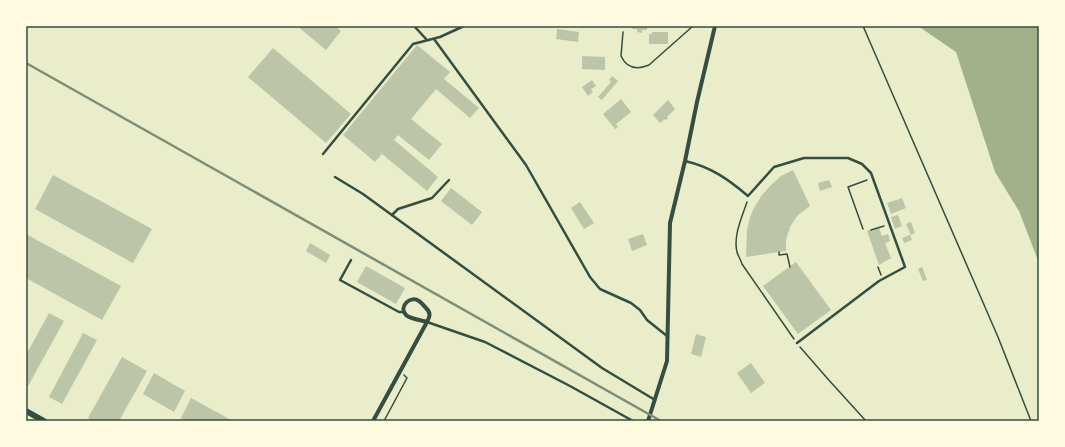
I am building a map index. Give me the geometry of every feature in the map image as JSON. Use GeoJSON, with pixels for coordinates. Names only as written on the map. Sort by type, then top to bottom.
{"type":"FeatureCollection","features":[{"type":"Feature","properties":{"kind":"street"},"geometry":{"type":"LineString","coordinates":[[648,421],[667,361],[670,223],[685,161],[696,102],[715,26]]}},
{"type":"Feature","properties":{"kind":"street"},"geometry":{"type":"LineString","coordinates":[[372,421],[430,317],[429,311],[419,301],[415,299],[408,301],[405,304],[403,307],[404,312],[409,317],[427,322]]}},
{"type":"Feature","properties":{"kind":"street"},"geometry":{"type":"LineString","coordinates":[[26,411],[44,421]]}},
{"type":"Feature","properties":{"kind":"lane"},"geometry":{"type":"LineString","coordinates":[[414,26],[427,40]]}},
{"type":"Feature","properties":{"kind":"lane"},"geometry":{"type":"LineString","coordinates":[[323,154],[413,44],[434,39],[464,26]]}},
{"type":"Feature","properties":{"kind":"lane"},"geometry":{"type":"LineString","coordinates":[[434,39],[526,165],[590,277],[600,288],[631,303],[640,310],[647,320],[667,336]]}},
{"type":"Feature","properties":{"kind":"lane"},"geometry":{"type":"LineString","coordinates":[[685,161],[700,164],[720,174],[748,196],[774,167],[804,158],[848,158],[862,164],[871,173],[905,267],[879,281],[797,343]]}},
{"type":"Feature","properties":{"kind":"lane"},"geometry":{"type":"LineString","coordinates":[[335,177],[363,194],[602,368],[655,400]]}},
{"type":"Feature","properties":{"kind":"lane"},"geometry":{"type":"LineString","coordinates":[[392,215],[398,209],[432,198],[449,180]]}},
{"type":"Feature","properties":{"kind":"lane"},"geometry":{"type":"LineString","coordinates":[[350,260],[340,280],[399,312],[404,312]]}},
{"type":"Feature","properties":{"kind":"lane"},"geometry":{"type":"LineString","coordinates":[[427,322],[485,342],[570,386],[633,421]]}},
{"type":"Feature","properties":{"kind":"path"},"geometry":{"type":"LineString","coordinates":[[623,32],[621,56],[628,66],[643,68],[649,65],[693,26]]}},
{"type":"Feature","properties":{"kind":"path"},"geometry":{"type":"LineString","coordinates":[[823,26],[836,26]]}},
{"type":"Feature","properties":{"kind":"path"},"geometry":{"type":"LineString","coordinates":[[863,26],[998,337],[1031,421]]}},
{"type":"Feature","properties":{"kind":"path"},"geometry":{"type":"LineString","coordinates":[[863,229],[848,187],[873,178]]}},
{"type":"Feature","properties":{"kind":"path"},"geometry":{"type":"LineString","coordinates":[[748,196],[739,225],[736,245],[737,253],[742,264],[797,343],[866,421]]}},
{"type":"Feature","properties":{"kind":"path"},"geometry":{"type":"LineString","coordinates":[[871,230],[886,225]]}},
{"type":"Feature","properties":{"kind":"path"},"geometry":{"type":"LineString","coordinates":[[779,252],[779,255],[787,254],[790,267]]}},
{"type":"Feature","properties":{"kind":"path"},"geometry":{"type":"LineString","coordinates":[[384,421],[407,378],[400,371]]}},
{"type":"Feature","properties":{"kind":"shaded area"},"geometry":{"type":"Polygon","coordinates":[[[918,26],[1039,26],[1039,263],[1019,211],[995,172],[956,52],[918,26]]]}},
{"type":"Feature","properties":{"kind":"building"},"geometry":{"type":"Polygon","coordinates":[[[297,26],[335,26],[341,31],[326,50],[297,26]]]}},
{"type":"Feature","properties":{"kind":"building"},"geometry":{"type":"Polygon","coordinates":[[[633,26],[647,26],[647,30],[642,30],[642,33],[637,32],[637,29],[632,29],[633,26]]]}},
{"type":"Feature","properties":{"kind":"building"},"geometry":{"type":"Polygon","coordinates":[[[557,29],[579,32],[578,42],[556,39],[557,29]]]}},
{"type":"Feature","properties":{"kind":"building"},"geometry":{"type":"Polygon","coordinates":[[[652,32],[668,32],[668,44],[649,44],[649,34],[652,34],[652,32]]]}},
{"type":"Feature","properties":{"kind":"building"},"geometry":{"type":"Polygon","coordinates":[[[417,45],[450,72],[444,79],[479,108],[470,118],[436,89],[411,119],[442,144],[429,160],[398,135],[394,140],[438,177],[427,191],[382,154],[375,162],[343,135],[417,45]]]}},
{"type":"Feature","properties":{"kind":"building"},"geometry":{"type":"Polygon","coordinates":[[[273,48],[351,114],[326,143],[248,77],[273,48]]]}},
{"type":"Feature","properties":{"kind":"building"},"geometry":{"type":"Polygon","coordinates":[[[582,56],[605,57],[605,70],[582,69],[582,56]]]}},
{"type":"Feature","properties":{"kind":"building"},"geometry":{"type":"Polygon","coordinates":[[[612,76],[618,81],[602,100],[598,97],[611,82],[609,80],[612,76]]]}},
{"type":"Feature","properties":{"kind":"building"},"geometry":{"type":"Polygon","coordinates":[[[592,80],[596,86],[591,89],[593,92],[588,96],[582,87],[592,80]]]}},
{"type":"Feature","properties":{"kind":"building"},"geometry":{"type":"Polygon","coordinates":[[[621,99],[631,112],[616,124],[618,127],[615,129],[603,114],[621,99]]]}},
{"type":"Feature","properties":{"kind":"building"},"geometry":{"type":"Polygon","coordinates":[[[668,100],[675,109],[666,120],[665,119],[660,123],[653,115],[668,100]]]}},
{"type":"Feature","properties":{"kind":"building"},"geometry":{"type":"Polygon","coordinates":[[[793,170],[810,206],[797,216],[790,227],[786,240],[786,251],[746,257],[747,230],[750,217],[755,206],[772,184],[781,176],[793,170]]]}},
{"type":"Feature","properties":{"kind":"building"},"geometry":{"type":"Polygon","coordinates":[[[53,175],[152,229],[133,263],[35,209],[53,175]]]}},
{"type":"Feature","properties":{"kind":"building"},"geometry":{"type":"Polygon","coordinates":[[[829,180],[832,187],[820,191],[818,183],[829,180]]]}},
{"type":"Feature","properties":{"kind":"building"},"geometry":{"type":"Polygon","coordinates":[[[451,188],[482,212],[472,225],[441,201],[451,188]]]}},
{"type":"Feature","properties":{"kind":"building"},"geometry":{"type":"Polygon","coordinates":[[[902,198],[906,208],[891,214],[887,203],[902,198]]]}},
{"type":"Feature","properties":{"kind":"building"},"geometry":{"type":"Polygon","coordinates":[[[580,202],[594,223],[584,229],[571,208],[580,202]]]}},
{"type":"Feature","properties":{"kind":"building"},"geometry":{"type":"Polygon","coordinates":[[[898,215],[902,226],[895,229],[891,217],[898,215]]]}},
{"type":"Feature","properties":{"kind":"building"},"geometry":{"type":"Polygon","coordinates":[[[911,222],[915,233],[911,235],[906,224],[911,222]]]}},
{"type":"Feature","properties":{"kind":"building"},"geometry":{"type":"Polygon","coordinates":[[[879,228],[882,236],[888,234],[890,241],[885,243],[891,258],[879,265],[867,231],[871,229],[872,231],[879,228]]]}},
{"type":"Feature","properties":{"kind":"building"},"geometry":{"type":"Polygon","coordinates":[[[26,234],[121,286],[102,320],[26,278],[26,234]]]}},
{"type":"Feature","properties":{"kind":"building"},"geometry":{"type":"Polygon","coordinates":[[[643,234],[647,245],[632,251],[628,239],[643,234]]]}},
{"type":"Feature","properties":{"kind":"building"},"geometry":{"type":"Polygon","coordinates":[[[910,235],[912,240],[904,243],[902,238],[910,235]]]}},
{"type":"Feature","properties":{"kind":"building"},"geometry":{"type":"Polygon","coordinates":[[[310,243],[330,255],[326,263],[306,251],[310,243]]]}},
{"type":"Feature","properties":{"kind":"building"},"geometry":{"type":"Polygon","coordinates":[[[796,262],[831,310],[798,334],[763,286],[796,262]]]}},
{"type":"Feature","properties":{"kind":"building"},"geometry":{"type":"Polygon","coordinates":[[[366,266],[405,288],[396,304],[357,282],[366,266]]]}},
{"type":"Feature","properties":{"kind":"building"},"geometry":{"type":"Polygon","coordinates":[[[922,267],[927,280],[923,281],[918,269],[922,267]]]}},
{"type":"Feature","properties":{"kind":"building"},"geometry":{"type":"Polygon","coordinates":[[[49,313],[64,321],[28,386],[26,385],[26,355],[49,313]]]}},
{"type":"Feature","properties":{"kind":"building"},"geometry":{"type":"Polygon","coordinates":[[[83,333],[97,340],[62,404],[49,397],[83,333]]]}},
{"type":"Feature","properties":{"kind":"building"},"geometry":{"type":"Polygon","coordinates":[[[696,334],[706,337],[701,357],[691,354],[696,334]]]}},
{"type":"Feature","properties":{"kind":"building"},"geometry":{"type":"Polygon","coordinates":[[[122,357],[147,371],[119,421],[93,421],[88,418],[122,357]]]}},
{"type":"Feature","properties":{"kind":"building"},"geometry":{"type":"Polygon","coordinates":[[[751,363],[765,383],[751,393],[737,373],[751,363]]]}},
{"type":"Feature","properties":{"kind":"building"},"geometry":{"type":"Polygon","coordinates":[[[154,373],[185,391],[174,412],[143,394],[154,373]]]}},
{"type":"Feature","properties":{"kind":"building"},"geometry":{"type":"Polygon","coordinates":[[[191,398],[233,421],[186,421],[181,418],[191,398]]]}},
{"type":"Feature","properties":{"kind":"railway"},"geometry":{"type":"LineString","coordinates":[[26,63],[661,421]]}}]}
